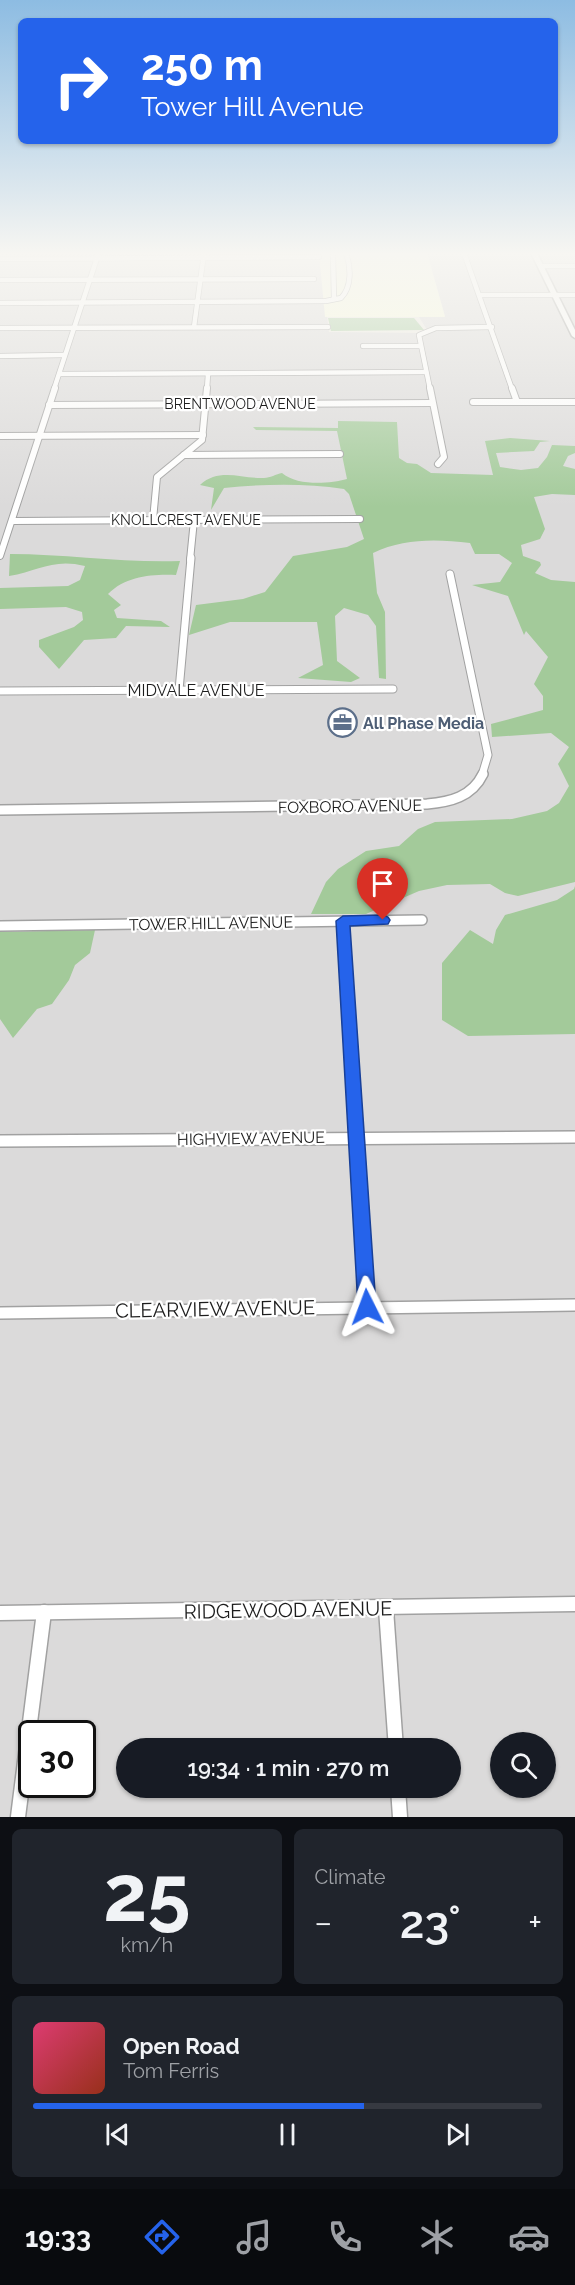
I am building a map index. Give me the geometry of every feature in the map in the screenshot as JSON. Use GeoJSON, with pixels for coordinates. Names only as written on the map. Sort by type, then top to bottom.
{"type":"FeatureCollection","features":[{"type":"Feature","properties":{"kind":"street"},"geometry":{"type":"LineString","coordinates":[[0,556],[70,338]]}},
{"type":"Feature","properties":{"kind":"street"},"geometry":{"type":"LineString","coordinates":[[419,338],[444,458],[438,464]]}},
{"type":"Feature","properties":{"kind":"street"},"geometry":{"type":"LineString","coordinates":[[496,338],[517,402]]}},
{"type":"Feature","properties":{"kind":"street"},"geometry":{"type":"LineString","coordinates":[[363,346],[420,346]]}},
{"type":"Feature","properties":{"kind":"street"},"geometry":{"type":"LineString","coordinates":[[0,356],[64,355]]}},
{"type":"Feature","properties":{"kind":"street"},"geometry":{"type":"LineString","coordinates":[[60,374],[426,372]]}},
{"type":"Feature","properties":{"kind":"street"},"geometry":{"type":"LineString","coordinates":[[153,520],[157,477],[202,440],[208,374]]}},
{"type":"Feature","properties":{"kind":"street"},"geometry":{"type":"LineString","coordinates":[[473,402],[575,402]]}},
{"type":"Feature","properties":{"kind":"street","name":"BRENTWOOD AVENUE"},"geometry":{"type":"LineString","coordinates":[[49,405],[432,403]]}},
{"type":"Feature","properties":{"kind":"street"},"geometry":{"type":"LineString","coordinates":[[0,436],[203,435]]}},
{"type":"Feature","properties":{"kind":"street"},"geometry":{"type":"LineString","coordinates":[[184,455],[340,454]]}},
{"type":"Feature","properties":{"kind":"street","name":"KNOLLCREST AVENUE"},"geometry":{"type":"LineString","coordinates":[[12,521],[360,519]]}},
{"type":"Feature","properties":{"kind":"street"},"geometry":{"type":"LineString","coordinates":[[178,690],[194,520]]}},
{"type":"Feature","properties":{"kind":"street","name":"FOXBORO AVENUE"},"geometry":{"type":"LineString","coordinates":[[0,810],[413,805],[434,804],[460,797],[481,782],[486,773],[488,755],[450,574]]}},
{"type":"Feature","properties":{"kind":"street","name":"MIDVALE AVENUE"},"geometry":{"type":"LineString","coordinates":[[0,692],[393,689]]}},
{"type":"Feature","properties":{"kind":"street","name":"TOWER HILL AVENUE"},"geometry":{"type":"LineString","coordinates":[[0,926],[422,920]]}},
{"type":"Feature","properties":{"kind":"street"},"geometry":{"type":"LineString","coordinates":[[343,921],[367,1307]]}},
{"type":"Feature","properties":{"kind":"street","name":"HIGHVIEW AVENUE"},"geometry":{"type":"LineString","coordinates":[[0,1141],[575,1137]]}},
{"type":"Feature","properties":{"kind":"street","name":"CLEARVIEW AVENUE"},"geometry":{"type":"LineString","coordinates":[[0,1313],[575,1305]]}},
{"type":"Feature","properties":{"kind":"street","name":"RIDGEWOOD AVENUE"},"geometry":{"type":"LineString","coordinates":[[0,1613],[386,1609],[575,1604]]}},
{"type":"Feature","properties":{"kind":"street"},"geometry":{"type":"LineString","coordinates":[[386,1609],[395,1738]]}},
{"type":"Feature","properties":{"kind":"street"},"geometry":{"type":"LineString","coordinates":[[18,1817],[44,1612]]}},
{"type":"Feature","properties":{"kind":"street"},"geometry":{"type":"LineString","coordinates":[[399,1798],[400,1817]]}},
{"type":"Feature","properties":{"kind":"shaded area"},"geometry":{"type":"Polygon","coordinates":[[[0,338],[575,338],[575,1817],[0,1817],[0,338]]]}},
{"type":"Feature","properties":{"kind":"green space"},"geometry":{"type":"Polygon","coordinates":[[[338,421],[397,422],[399,458],[407,463],[417,464],[431,473],[493,475],[485,441],[510,438],[550,441],[540,442],[534,451],[496,453],[500,467],[521,470],[538,468],[547,457],[552,445],[575,446],[575,453],[568,456],[563,466],[575,469],[575,495],[552,494],[534,497],[545,529],[540,539],[521,545],[523,556],[540,562],[541,565],[535,573],[551,580],[575,582],[575,882],[518,896],[505,893],[490,884],[447,885],[419,891],[366,914],[311,914],[326,882],[338,869],[366,851],[399,846],[418,829],[435,822],[512,819],[547,811],[559,803],[569,786],[558,764],[569,747],[551,733],[492,737],[491,724],[543,710],[543,696],[534,684],[548,657],[526,631],[524,635],[508,596],[472,585],[500,582],[512,563],[499,554],[475,554],[470,543],[433,540],[409,542],[373,553],[377,593],[385,612],[386,679],[379,678],[376,626],[368,615],[344,608],[335,616],[337,661],[360,678],[351,682],[298,678],[323,665],[317,622],[230,622],[189,635],[196,605],[243,599],[265,592],[293,556],[347,547],[364,539],[349,494],[344,489],[284,485],[224,488],[211,510],[214,488],[200,485],[215,476],[223,475],[264,478],[282,473],[296,480],[313,483],[347,479],[337,431],[256,430],[253,427],[338,428],[338,421]]]}},
{"type":"Feature","properties":{"kind":"green space"},"geometry":{"type":"Polygon","coordinates":[[[10,554],[180,561],[176,575],[140,577],[123,583],[108,594],[121,605],[114,610],[117,618],[161,621],[170,627],[126,626],[116,638],[84,640],[59,669],[39,647],[39,640],[74,627],[83,620],[82,612],[66,607],[0,609],[0,588],[68,586],[80,580],[85,566],[55,564],[9,576],[10,554]]]}},
{"type":"Feature","properties":{"kind":"green space"},"geometry":{"type":"Polygon","coordinates":[[[575,886],[575,1034],[468,1036],[442,1020],[442,963],[470,930],[493,944],[496,930],[505,915],[557,900],[575,886]]]}},
{"type":"Feature","properties":{"kind":"green space"},"geometry":{"type":"Polygon","coordinates":[[[95,930],[90,953],[75,965],[69,980],[52,1004],[37,1009],[13,1038],[0,1019],[0,932],[95,930]]]}},
{"type":"Feature","properties":{"kind":"place","name":"All Phase Media"},"geometry":{"type":"Point","coordinates":[342,723]}},
{"type":"Feature","properties":{"kind":"route"},"geometry":{"type":"LineString","coordinates":[[367,1307],[343,921],[383,920]]}}]}
